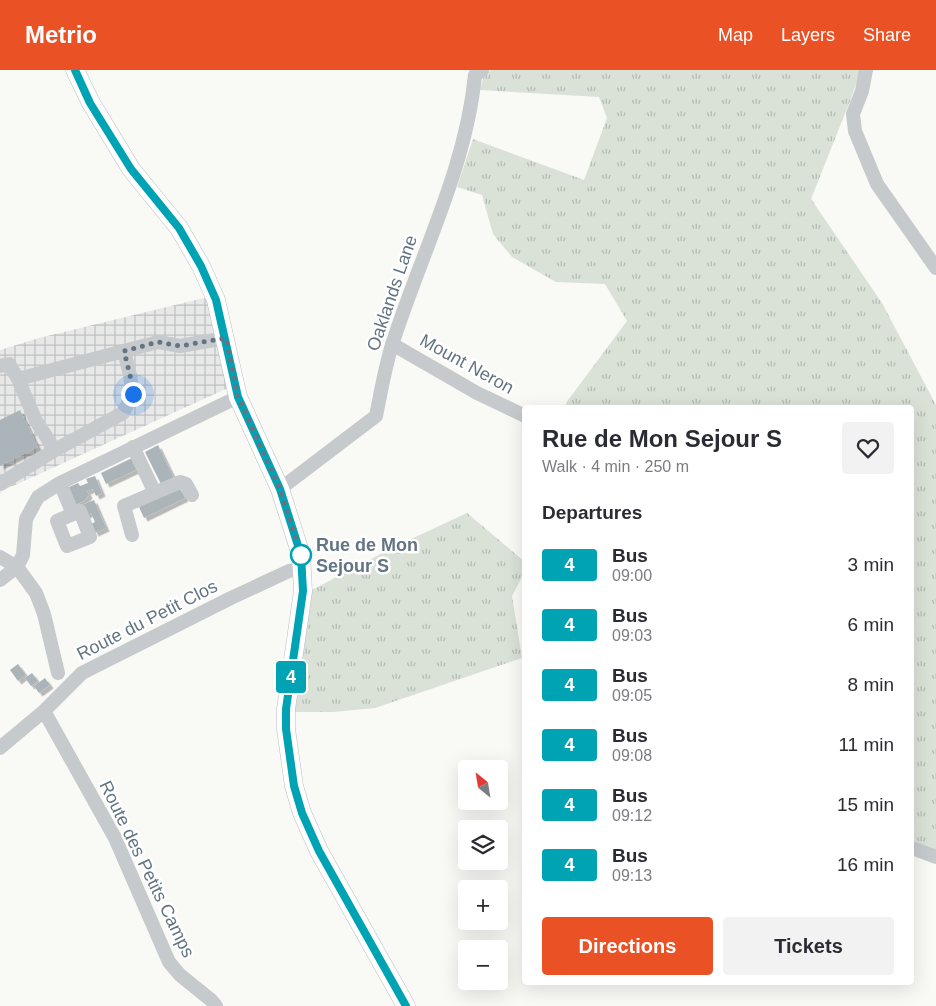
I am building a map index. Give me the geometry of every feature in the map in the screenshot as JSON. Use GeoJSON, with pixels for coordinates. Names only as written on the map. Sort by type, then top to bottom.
{"type":"FeatureCollection","features":[{"type":"Feature","properties":{"kind":"main road"},"geometry":{"type":"LineString","coordinates":[[75,70],[90,103],[131,169],[179,228],[201,266],[216,300],[238,397],[280,489],[297,540],[302,568],[302,606],[286,709],[286,729],[294,786],[302,813],[319,851],[406,1006]]}},
{"type":"Feature","properties":{"kind":"street"},"geometry":{"type":"LineString","coordinates":[[866,70],[853,114],[855,131],[877,184],[936,268]]}},
{"type":"Feature","properties":{"kind":"street","name":"Oaklands Lane"},"geometry":{"type":"LineString","coordinates":[[280,489],[376,416],[392,344],[450,183],[473,102],[477,72]]}},
{"type":"Feature","properties":{"kind":"street"},"geometry":{"type":"LineString","coordinates":[[18,378],[158,342],[180,346],[226,338]]}},
{"type":"Feature","properties":{"kind":"street","name":"Mount Neron"},"geometry":{"type":"LineString","coordinates":[[392,344],[477,393],[522,415]]}},
{"type":"Feature","properties":{"kind":"street"},"geometry":{"type":"LineString","coordinates":[[0,484],[55,450],[123,413],[133,394],[124,351]]}},
{"type":"Feature","properties":{"kind":"street"},"geometry":{"type":"LineString","coordinates":[[0,366],[9,364],[18,378],[36,421],[55,450]]}},
{"type":"Feature","properties":{"kind":"street"},"geometry":{"type":"LineString","coordinates":[[0,580],[17,567],[22,555],[26,519],[38,497],[60,483],[238,397]]}},
{"type":"Feature","properties":{"kind":"street"},"geometry":{"type":"LineString","coordinates":[[134,447],[155,493]]}},
{"type":"Feature","properties":{"kind":"street"},"geometry":{"type":"LineString","coordinates":[[132,535],[124,506],[180,482],[186,484],[192,495]]}},
{"type":"Feature","properties":{"kind":"street"},"geometry":{"type":"LineString","coordinates":[[60,483],[73,514]]}},
{"type":"Feature","properties":{"kind":"street"},"geometry":{"type":"LineString","coordinates":[[0,557],[17,567],[36,593],[44,614],[58,674]]}},
{"type":"Feature","properties":{"kind":"street","name":"Route du Petit Clos"},"geometry":{"type":"LineString","coordinates":[[0,748],[44,711],[82,673],[232,598],[289,571],[302,568]]}},
{"type":"Feature","properties":{"kind":"street","name":"Route des Petits Camps"},"geometry":{"type":"LineString","coordinates":[[44,711],[115,838],[169,962],[180,976],[216,1006]]}},
{"type":"Feature","properties":{"kind":"street"},"geometry":{"type":"LineString","coordinates":[[914,849],[936,857]]}},
{"type":"Feature","properties":{"kind":"shaded area"},"geometry":{"type":"Polygon","coordinates":[[[208,297],[230,387],[2,491],[0,494],[0,350],[39,338],[208,297]]]}},
{"type":"Feature","properties":{"kind":"green space"},"geometry":{"type":"Polygon","coordinates":[[[491,70],[861,70],[811,199],[882,303],[936,405],[936,851],[914,842],[914,405],[566,405],[566,403],[627,321],[605,284],[556,282],[512,257],[493,234],[482,195],[457,187],[473,139],[584,180],[607,118],[599,97],[480,90],[484,75],[491,70]]]}},
{"type":"Feature","properties":{"kind":"green space"},"geometry":{"type":"Polygon","coordinates":[[[467,513],[522,559],[522,577],[512,596],[522,658],[375,708],[333,712],[292,712],[310,591],[392,548],[467,513]]]}},
{"type":"Feature","properties":{"kind":"building"},"geometry":{"type":"Polygon","coordinates":[[[20,410],[38,447],[0,466],[0,420],[20,410]]]}},
{"type":"Feature","properties":{"kind":"building"},"geometry":{"type":"Polygon","coordinates":[[[158,445],[174,478],[161,484],[145,452],[158,445]]]}},
{"type":"Feature","properties":{"kind":"building"},"geometry":{"type":"Polygon","coordinates":[[[132,458],[138,469],[106,484],[101,473],[132,458]]]}},
{"type":"Feature","properties":{"kind":"building"},"geometry":{"type":"Polygon","coordinates":[[[95,476],[102,493],[96,496],[93,489],[87,491],[89,495],[84,501],[75,505],[67,488],[78,483],[80,486],[88,483],[86,479],[95,476]]]}},
{"type":"Feature","properties":{"kind":"building"},"geometry":{"type":"Polygon","coordinates":[[[179,487],[185,498],[144,518],[139,507],[179,487]]]}},
{"type":"Feature","properties":{"kind":"building"},"geometry":{"type":"Polygon","coordinates":[[[94,500],[106,528],[95,533],[91,524],[95,522],[91,513],[86,515],[82,505],[94,500]]]}},
{"type":"Feature","properties":{"kind":"building"},"geometry":{"type":"Polygon","coordinates":[[[18,664],[26,675],[18,681],[10,670],[18,664]]]}},
{"type":"Feature","properties":{"kind":"building"},"geometry":{"type":"Polygon","coordinates":[[[32,673],[38,681],[31,686],[25,678],[32,673]]]}},
{"type":"Feature","properties":{"kind":"building"},"geometry":{"type":"Polygon","coordinates":[[[45,678],[50,685],[39,693],[34,686],[45,678]]]}},
{"type":"Feature","properties":{"kind":"bus line","name":"4"},"geometry":{"type":"LineString","coordinates":[[75,70],[90,103],[131,169],[179,228],[201,266],[216,300],[238,397],[280,489],[301,555],[303,591],[301,613],[286,709],[288,757],[294,786],[302,813],[319,851],[406,1006]]}},
{"type":"Feature","properties":{"kind":"place","name":"Rue de Mon Sejour S"},"geometry":{"type":"Point","coordinates":[301,555]}},
{"type":"Feature","properties":{"kind":"route"},"geometry":{"type":"LineString","coordinates":[[133,394],[124,351],[158,342],[180,346],[226,338],[238,397],[280,489],[301,555]]}}]}
